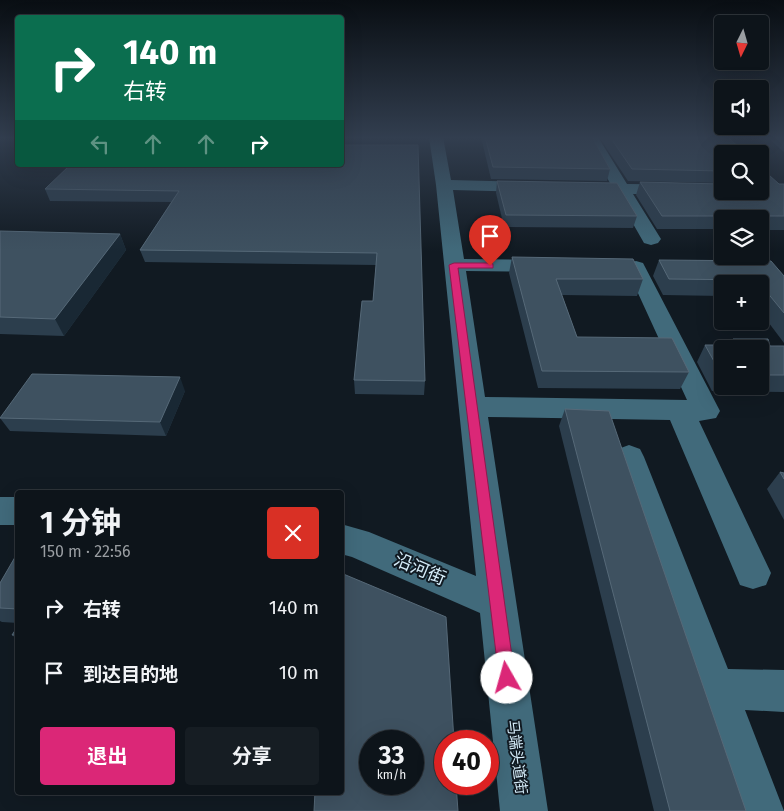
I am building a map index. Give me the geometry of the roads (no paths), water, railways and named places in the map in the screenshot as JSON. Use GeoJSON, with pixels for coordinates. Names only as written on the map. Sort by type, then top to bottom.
{"type":"FeatureCollection","features":[{"type":"Feature","properties":{"kind":"street","name":"马端头道街"},"geometry":{"type":"LineString","coordinates":[[442,175],[524,811]]}},
{"type":"Feature","properties":{"kind":"street"},"geometry":{"type":"LineString","coordinates":[[613,175],[651,239]]}},
{"type":"Feature","properties":{"kind":"street"},"geometry":{"type":"LineString","coordinates":[[444,186],[552,187]]}},
{"type":"Feature","properties":{"kind":"street"},"geometry":{"type":"LineString","coordinates":[[572,187],[714,190]]}},
{"type":"Feature","properties":{"kind":"street"},"geometry":{"type":"LineString","coordinates":[[454,265],[569,267]]}},
{"type":"Feature","properties":{"kind":"street"},"geometry":{"type":"LineString","coordinates":[[472,407],[706,411],[691,352],[636,267]]}},
{"type":"Feature","properties":{"kind":"street"},"geometry":{"type":"LineString","coordinates":[[680,410],[753,573]]}},
{"type":"Feature","properties":{"kind":"street"},"geometry":{"type":"LineString","coordinates":[[629,457],[761,811]]}},
{"type":"Feature","properties":{"kind":"street"},"geometry":{"type":"LineString","coordinates":[[0,511],[15,511]]}},
{"type":"Feature","properties":{"kind":"street","name":"沿河街"},"geometry":{"type":"LineString","coordinates":[[344,540],[358,543],[497,602]]}},
{"type":"Feature","properties":{"kind":"street"},"geometry":{"type":"LineString","coordinates":[[716,688],[784,691]]}}]}
